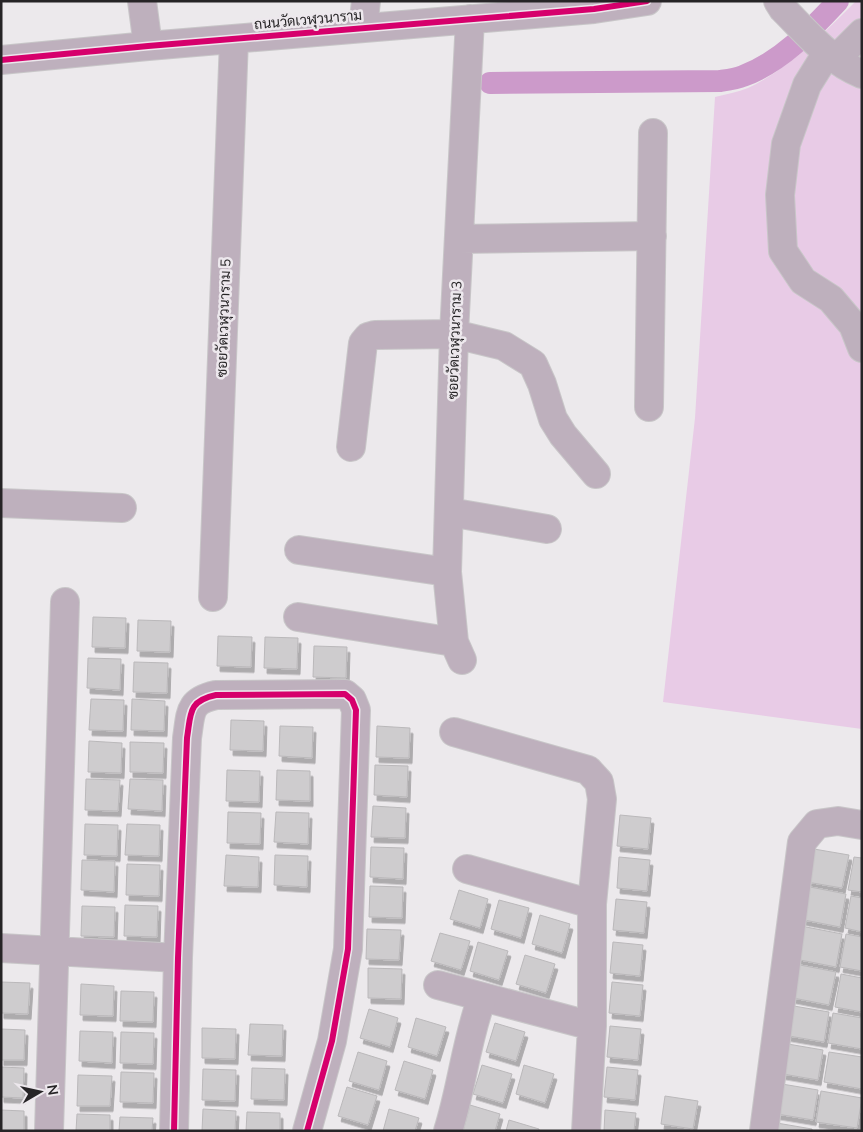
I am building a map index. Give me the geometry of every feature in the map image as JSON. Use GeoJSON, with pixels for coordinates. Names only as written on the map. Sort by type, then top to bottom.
{"type":"FeatureCollection","features":[{"type":"Feature","properties":{"kind":"street"},"geometry":{"type":"LineString","coordinates":[[142,1],[148,46]]}},
{"type":"Feature","properties":{"kind":"street"},"geometry":{"type":"LineString","coordinates":[[363,28],[366,1]]}},
{"type":"Feature","properties":{"kind":"street","name":"ถนนวัดเวฬุวนาราม"},"geometry":{"type":"LineString","coordinates":[[1,60],[594,9],[647,1]]}},
{"type":"Feature","properties":{"kind":"street"},"geometry":{"type":"LineString","coordinates":[[781,5],[827,53],[850,70],[862,74]]}},
{"type":"Feature","properties":{"kind":"street","name":"ซอยวัดเวฬุวนาราม 3"},"geometry":{"type":"LineString","coordinates":[[298,618],[458,651],[447,572],[454,334],[470,19]]}},
{"type":"Feature","properties":{"kind":"street"},"geometry":{"type":"LineString","coordinates":[[862,33],[827,53],[807,85],[786,144],[780,196],[783,252],[804,280],[831,299],[853,325],[862,348]]}},
{"type":"Feature","properties":{"kind":"street","name":"ซอยวัดเวฬุวนาราม 5"},"geometry":{"type":"LineString","coordinates":[[213,597],[234,39]]}},
{"type":"Feature","properties":{"kind":"street"},"geometry":{"type":"LineString","coordinates":[[649,407],[653,132]]}},
{"type":"Feature","properties":{"kind":"street"},"geometry":{"type":"LineString","coordinates":[[459,239],[652,236]]}},
{"type":"Feature","properties":{"kind":"street"},"geometry":{"type":"LineString","coordinates":[[351,446],[363,343],[368,337],[375,335],[454,334],[504,346],[533,364],[542,384],[553,419],[563,435],[596,474]]}},
{"type":"Feature","properties":{"kind":"street"},"geometry":{"type":"LineString","coordinates":[[1,503],[122,508]]}},
{"type":"Feature","properties":{"kind":"street"},"geometry":{"type":"LineString","coordinates":[[449,512],[547,529]]}},
{"type":"Feature","properties":{"kind":"street"},"geometry":{"type":"LineString","coordinates":[[299,550],[447,572]]}},
{"type":"Feature","properties":{"kind":"street"},"geometry":{"type":"LineString","coordinates":[[49,1131],[65,602]]}},
{"type":"Feature","properties":{"kind":"street"},"geometry":{"type":"LineString","coordinates":[[174,1131],[178,958],[187,738],[192,709],[201,698],[216,695],[345,694],[352,700],[356,710],[348,950],[332,1041],[307,1131]]}},
{"type":"Feature","properties":{"kind":"street"},"geometry":{"type":"LineString","coordinates":[[454,732],[588,770],[599,782],[602,799],[592,904],[592,1026],[586,1131]]}},
{"type":"Feature","properties":{"kind":"street"},"geometry":{"type":"LineString","coordinates":[[764,1131],[802,842],[817,824],[838,822],[862,825]]}},
{"type":"Feature","properties":{"kind":"street"},"geometry":{"type":"LineString","coordinates":[[467,869],[592,904]]}},
{"type":"Feature","properties":{"kind":"street"},"geometry":{"type":"LineString","coordinates":[[1,948],[178,958]]}},
{"type":"Feature","properties":{"kind":"street"},"geometry":{"type":"LineString","coordinates":[[438,985],[592,1026]]}},
{"type":"Feature","properties":{"kind":"street"},"geometry":{"type":"LineString","coordinates":[[448,1131],[457,1104],[474,1021],[482,998]]}},
{"type":"Feature","properties":{"kind":"shaded area"},"geometry":{"type":"Polygon","coordinates":[[[856,1],[862,1],[862,729],[663,702],[695,418],[715,97],[748,88],[778,70],[806,49],[856,1]]]}},
{"type":"Feature","properties":{"kind":"building"},"geometry":{"type":"Polygon","coordinates":[[[93,617],[126,618],[125,648],[92,647],[93,617]]]}},
{"type":"Feature","properties":{"kind":"building"},"geometry":{"type":"Polygon","coordinates":[[[138,620],[171,621],[170,652],[137,651],[138,620]]]}},
{"type":"Feature","properties":{"kind":"building"},"geometry":{"type":"Polygon","coordinates":[[[218,636],[252,637],[251,667],[217,666],[218,636]]]}},
{"type":"Feature","properties":{"kind":"building"},"geometry":{"type":"Polygon","coordinates":[[[265,637],[298,638],[297,669],[264,668],[265,637]]]}},
{"type":"Feature","properties":{"kind":"building"},"geometry":{"type":"Polygon","coordinates":[[[314,646],[347,647],[346,678],[313,677],[314,646]]]}},
{"type":"Feature","properties":{"kind":"building"},"geometry":{"type":"Polygon","coordinates":[[[88,658],[121,659],[120,690],[87,688],[88,658]]]}},
{"type":"Feature","properties":{"kind":"building"},"geometry":{"type":"Polygon","coordinates":[[[134,662],[168,663],[167,693],[133,692],[134,662]]]}},
{"type":"Feature","properties":{"kind":"building"},"geometry":{"type":"Polygon","coordinates":[[[91,699],[124,700],[123,731],[89,730],[91,699]]]}},
{"type":"Feature","properties":{"kind":"building"},"geometry":{"type":"Polygon","coordinates":[[[132,699],[165,701],[164,731],[131,730],[132,699]]]}},
{"type":"Feature","properties":{"kind":"building"},"geometry":{"type":"Polygon","coordinates":[[[231,720],[264,721],[263,751],[230,750],[231,720]]]}},
{"type":"Feature","properties":{"kind":"building"},"geometry":{"type":"Polygon","coordinates":[[[280,726],[313,727],[312,758],[279,756],[280,726]]]}},
{"type":"Feature","properties":{"kind":"building"},"geometry":{"type":"Polygon","coordinates":[[[377,726],[410,728],[409,758],[376,757],[377,726]]]}},
{"type":"Feature","properties":{"kind":"building"},"geometry":{"type":"Polygon","coordinates":[[[89,741],[122,743],[121,773],[88,772],[89,741]]]}},
{"type":"Feature","properties":{"kind":"building"},"geometry":{"type":"Polygon","coordinates":[[[130,742],[164,743],[163,773],[130,772],[130,742]]]}},
{"type":"Feature","properties":{"kind":"building"},"geometry":{"type":"Polygon","coordinates":[[[375,765],[408,766],[407,797],[374,795],[375,765]]]}},
{"type":"Feature","properties":{"kind":"building"},"geometry":{"type":"Polygon","coordinates":[[[227,770],[260,771],[259,802],[226,801],[227,770]]]}},
{"type":"Feature","properties":{"kind":"building"},"geometry":{"type":"Polygon","coordinates":[[[277,770],[310,771],[310,801],[276,800],[277,770]]]}},
{"type":"Feature","properties":{"kind":"building"},"geometry":{"type":"Polygon","coordinates":[[[86,779],[120,780],[118,811],[85,810],[86,779]]]}},
{"type":"Feature","properties":{"kind":"building"},"geometry":{"type":"Polygon","coordinates":[[[130,779],[163,780],[162,811],[128,809],[130,779]]]}},
{"type":"Feature","properties":{"kind":"building"},"geometry":{"type":"Polygon","coordinates":[[[373,806],[406,808],[405,838],[371,837],[373,806]]]}},
{"type":"Feature","properties":{"kind":"building"},"geometry":{"type":"Polygon","coordinates":[[[228,812],[261,813],[260,844],[227,843],[228,812]]]}},
{"type":"Feature","properties":{"kind":"building"},"geometry":{"type":"Polygon","coordinates":[[[276,812],[309,813],[308,844],[274,842],[276,812]]]}},
{"type":"Feature","properties":{"kind":"building"},"geometry":{"type":"Polygon","coordinates":[[[620,815],[651,818],[648,849],[617,846],[620,815]]]}},
{"type":"Feature","properties":{"kind":"building"},"geometry":{"type":"Polygon","coordinates":[[[85,824],[118,825],[117,856],[84,855],[85,824]]]}},
{"type":"Feature","properties":{"kind":"building"},"geometry":{"type":"Polygon","coordinates":[[[127,824],[160,825],[159,856],[125,855],[127,824]]]}},
{"type":"Feature","properties":{"kind":"building"},"geometry":{"type":"Polygon","coordinates":[[[371,847],[404,848],[403,879],[370,877],[371,847]]]}},
{"type":"Feature","properties":{"kind":"building"},"geometry":{"type":"Polygon","coordinates":[[[808,848],[849,855],[842,888],[801,881],[808,848]]]}},
{"type":"Feature","properties":{"kind":"building"},"geometry":{"type":"Polygon","coordinates":[[[226,855],[259,857],[258,887],[224,886],[226,855]]]}},
{"type":"Feature","properties":{"kind":"building"},"geometry":{"type":"Polygon","coordinates":[[[275,855],[308,856],[307,887],[274,885],[275,855]]]}},
{"type":"Feature","properties":{"kind":"building"},"geometry":{"type":"Polygon","coordinates":[[[619,857],[650,860],[647,891],[617,888],[619,857]]]}},
{"type":"Feature","properties":{"kind":"building"},"geometry":{"type":"Polygon","coordinates":[[[854,857],[862,858],[862,892],[848,890],[854,857]]]}},
{"type":"Feature","properties":{"kind":"building"},"geometry":{"type":"Polygon","coordinates":[[[82,860],[115,861],[114,892],[81,890],[82,860]]]}},
{"type":"Feature","properties":{"kind":"building"},"geometry":{"type":"Polygon","coordinates":[[[127,864],[160,865],[159,896],[126,895],[127,864]]]}},
{"type":"Feature","properties":{"kind":"building"},"geometry":{"type":"Polygon","coordinates":[[[370,886],[403,887],[402,918],[369,917],[370,886]]]}},
{"type":"Feature","properties":{"kind":"building"},"geometry":{"type":"Polygon","coordinates":[[[805,886],[846,894],[840,927],[799,919],[805,886]]]}},
{"type":"Feature","properties":{"kind":"building"},"geometry":{"type":"Polygon","coordinates":[[[459,890],[488,899],[480,928],[450,919],[459,890]]]}},
{"type":"Feature","properties":{"kind":"building"},"geometry":{"type":"Polygon","coordinates":[[[851,896],[862,898],[862,932],[845,928],[851,896]]]}},
{"type":"Feature","properties":{"kind":"building"},"geometry":{"type":"Polygon","coordinates":[[[616,899],[647,902],[644,933],[613,930],[616,899]]]}},
{"type":"Feature","properties":{"kind":"building"},"geometry":{"type":"Polygon","coordinates":[[[499,900],[529,908],[521,938],[491,929],[499,900]]]}},
{"type":"Feature","properties":{"kind":"building"},"geometry":{"type":"Polygon","coordinates":[[[125,905],[158,906],[157,937],[124,936],[125,905]]]}},
{"type":"Feature","properties":{"kind":"building"},"geometry":{"type":"Polygon","coordinates":[[[82,906],[115,907],[114,937],[81,936],[82,906]]]}},
{"type":"Feature","properties":{"kind":"building"},"geometry":{"type":"Polygon","coordinates":[[[540,915],[570,924],[562,953],[532,944],[540,915]]]}},
{"type":"Feature","properties":{"kind":"building"},"geometry":{"type":"Polygon","coordinates":[[[801,926],[842,934],[836,967],[795,959],[801,926]]]}},
{"type":"Feature","properties":{"kind":"building"},"geometry":{"type":"Polygon","coordinates":[[[367,929],[401,930],[399,960],[366,959],[367,929]]]}},
{"type":"Feature","properties":{"kind":"building"},"geometry":{"type":"Polygon","coordinates":[[[440,933],[470,941],[461,970],[431,961],[440,933]]]}},
{"type":"Feature","properties":{"kind":"building"},"geometry":{"type":"Polygon","coordinates":[[[846,934],[862,937],[862,971],[840,967],[846,934]]]}},
{"type":"Feature","properties":{"kind":"building"},"geometry":{"type":"Polygon","coordinates":[[[478,942],[508,951],[499,980],[470,971],[478,942]]]}},
{"type":"Feature","properties":{"kind":"building"},"geometry":{"type":"Polygon","coordinates":[[[613,942],[643,945],[640,976],[610,973],[613,942]]]}},
{"type":"Feature","properties":{"kind":"building"},"geometry":{"type":"Polygon","coordinates":[[[525,955],[555,964],[546,993],[516,984],[525,955]]]}},
{"type":"Feature","properties":{"kind":"building"},"geometry":{"type":"Polygon","coordinates":[[[795,964],[836,972],[829,1005],[788,997],[795,964]]]}},
{"type":"Feature","properties":{"kind":"building"},"geometry":{"type":"Polygon","coordinates":[[[368,968],[402,969],[401,999],[368,998],[368,968]]]}},
{"type":"Feature","properties":{"kind":"building"},"geometry":{"type":"Polygon","coordinates":[[[841,974],[862,978],[862,1012],[835,1007],[841,974]]]}},
{"type":"Feature","properties":{"kind":"building"},"geometry":{"type":"Polygon","coordinates":[[[1,982],[30,983],[28,1014],[1,1013],[1,982]]]}},
{"type":"Feature","properties":{"kind":"building"},"geometry":{"type":"Polygon","coordinates":[[[612,982],[643,985],[640,1016],[609,1013],[612,982]]]}},
{"type":"Feature","properties":{"kind":"building"},"geometry":{"type":"Polygon","coordinates":[[[81,984],[114,986],[113,1016],[80,1015],[81,984]]]}},
{"type":"Feature","properties":{"kind":"building"},"geometry":{"type":"Polygon","coordinates":[[[121,991],[154,992],[153,1022],[120,1021],[121,991]]]}},
{"type":"Feature","properties":{"kind":"building"},"geometry":{"type":"Polygon","coordinates":[[[788,1005],[829,1012],[824,1042],[783,1035],[788,1005]]]}},
{"type":"Feature","properties":{"kind":"building"},"geometry":{"type":"Polygon","coordinates":[[[369,1009],[398,1018],[390,1047],[360,1038],[369,1009]]]}},
{"type":"Feature","properties":{"kind":"building"},"geometry":{"type":"Polygon","coordinates":[[[833,1013],[862,1018],[862,1049],[828,1043],[833,1013]]]}},
{"type":"Feature","properties":{"kind":"building"},"geometry":{"type":"Polygon","coordinates":[[[416,1018],[446,1027],[437,1056],[408,1047],[416,1018]]]}},
{"type":"Feature","properties":{"kind":"building"},"geometry":{"type":"Polygon","coordinates":[[[495,1023],[525,1032],[516,1061],[486,1052],[495,1023]]]}},
{"type":"Feature","properties":{"kind":"building"},"geometry":{"type":"Polygon","coordinates":[[[250,1024],[283,1025],[282,1056],[248,1055],[250,1024]]]}},
{"type":"Feature","properties":{"kind":"building"},"geometry":{"type":"Polygon","coordinates":[[[610,1026],[641,1029],[638,1060],[607,1057],[610,1026]]]}},
{"type":"Feature","properties":{"kind":"building"},"geometry":{"type":"Polygon","coordinates":[[[202,1028],[236,1029],[235,1059],[202,1058],[202,1028]]]}},
{"type":"Feature","properties":{"kind":"building"},"geometry":{"type":"Polygon","coordinates":[[[1,1029],[25,1030],[24,1060],[1,1060],[1,1029]]]}},
{"type":"Feature","properties":{"kind":"building"},"geometry":{"type":"Polygon","coordinates":[[[80,1031],[113,1032],[112,1063],[79,1061],[80,1031]]]}},
{"type":"Feature","properties":{"kind":"building"},"geometry":{"type":"Polygon","coordinates":[[[121,1032],[154,1033],[153,1064],[120,1063],[121,1032]]]}},
{"type":"Feature","properties":{"kind":"building"},"geometry":{"type":"Polygon","coordinates":[[[782,1043],[823,1050],[818,1080],[777,1073],[782,1043]]]}},
{"type":"Feature","properties":{"kind":"building"},"geometry":{"type":"Polygon","coordinates":[[[358,1052],[387,1061],[379,1090],[349,1081],[358,1052]]]}},
{"type":"Feature","properties":{"kind":"building"},"geometry":{"type":"Polygon","coordinates":[[[829,1052],[862,1057],[862,1089],[824,1082],[829,1052]]]}},
{"type":"Feature","properties":{"kind":"building"},"geometry":{"type":"Polygon","coordinates":[[[404,1061],[433,1070],[425,1099],[395,1090],[404,1061]]]}},
{"type":"Feature","properties":{"kind":"building"},"geometry":{"type":"Polygon","coordinates":[[[482,1065],[512,1074],[503,1103],[473,1094],[482,1065]]]}},
{"type":"Feature","properties":{"kind":"building"},"geometry":{"type":"Polygon","coordinates":[[[524,1065],[554,1074],[545,1103],[516,1094],[524,1065]]]}},
{"type":"Feature","properties":{"kind":"building"},"geometry":{"type":"Polygon","coordinates":[[[1,1067],[24,1068],[23,1098],[1,1097],[1,1067]]]}},
{"type":"Feature","properties":{"kind":"building"},"geometry":{"type":"Polygon","coordinates":[[[607,1067],[638,1070],[635,1100],[604,1097],[607,1067]]]}},
{"type":"Feature","properties":{"kind":"building"},"geometry":{"type":"Polygon","coordinates":[[[252,1068],[285,1069],[284,1100],[251,1099],[252,1068]]]}},
{"type":"Feature","properties":{"kind":"building"},"geometry":{"type":"Polygon","coordinates":[[[203,1069],[236,1070],[235,1101],[202,1100],[203,1069]]]}},
{"type":"Feature","properties":{"kind":"building"},"geometry":{"type":"Polygon","coordinates":[[[121,1072],[154,1073],[153,1103],[120,1102],[121,1072]]]}},
{"type":"Feature","properties":{"kind":"building"},"geometry":{"type":"Polygon","coordinates":[[[78,1075],[112,1076],[110,1106],[77,1106],[78,1075]]]}},
{"type":"Feature","properties":{"kind":"building"},"geometry":{"type":"Polygon","coordinates":[[[776,1083],[818,1090],[813,1120],[771,1113],[776,1083]]]}},
{"type":"Feature","properties":{"kind":"building"},"geometry":{"type":"Polygon","coordinates":[[[347,1087],[377,1096],[368,1125],[338,1116],[347,1087]]]}},
{"type":"Feature","properties":{"kind":"building"},"geometry":{"type":"Polygon","coordinates":[[[821,1091],[862,1098],[857,1128],[816,1122],[821,1091]]]}},
{"type":"Feature","properties":{"kind":"building"},"geometry":{"type":"Polygon","coordinates":[[[665,1096],[698,1101],[693,1129],[661,1124],[665,1096]]]}},
{"type":"Feature","properties":{"kind":"building"},"geometry":{"type":"Polygon","coordinates":[[[470,1105],[500,1114],[495,1131],[463,1131],[470,1105]]]}},
{"type":"Feature","properties":{"kind":"building"},"geometry":{"type":"Polygon","coordinates":[[[203,1109],[236,1111],[235,1131],[202,1131],[203,1109]]]}},
{"type":"Feature","properties":{"kind":"building"},"geometry":{"type":"Polygon","coordinates":[[[389,1109],[419,1118],[415,1131],[383,1131],[389,1109]]]}},
{"type":"Feature","properties":{"kind":"building"},"geometry":{"type":"Polygon","coordinates":[[[1,1110],[24,1111],[24,1131],[1,1131],[1,1110]]]}},
{"type":"Feature","properties":{"kind":"building"},"geometry":{"type":"Polygon","coordinates":[[[605,1110],[636,1113],[634,1131],[604,1131],[605,1110]]]}},
{"type":"Feature","properties":{"kind":"building"},"geometry":{"type":"Polygon","coordinates":[[[247,1112],[280,1113],[280,1131],[246,1131],[247,1112]]]}},
{"type":"Feature","properties":{"kind":"building"},"geometry":{"type":"Polygon","coordinates":[[[77,1114],[110,1115],[110,1131],[76,1131],[77,1114]]]}},
{"type":"Feature","properties":{"kind":"building"},"geometry":{"type":"Polygon","coordinates":[[[120,1117],[153,1118],[152,1131],[119,1131],[120,1117]]]}},
{"type":"Feature","properties":{"kind":"building"},"geometry":{"type":"Polygon","coordinates":[[[509,1120],[539,1129],[539,1131],[506,1131],[509,1120]]]}},
{"type":"Feature","properties":{"kind":"building"},"geometry":{"type":"Polygon","coordinates":[[[771,1122],[812,1129],[812,1131],[770,1131],[771,1122]]]}},
{"type":"Feature","properties":{"kind":"waterway"},"geometry":{"type":"LineString","coordinates":[[490,83],[720,81],[734,79],[757,70],[783,54],[806,34],[838,1]]}},
{"type":"Feature","properties":{"kind":"cycle path"},"geometry":{"type":"LineString","coordinates":[[1,60],[594,9],[647,1]]}},
{"type":"Feature","properties":{"kind":"cycle path"},"geometry":{"type":"LineString","coordinates":[[174,1131],[178,958],[187,738],[192,709],[200,701],[216,695],[345,694],[352,700],[356,710],[348,949],[332,1041],[307,1131]]}}]}
